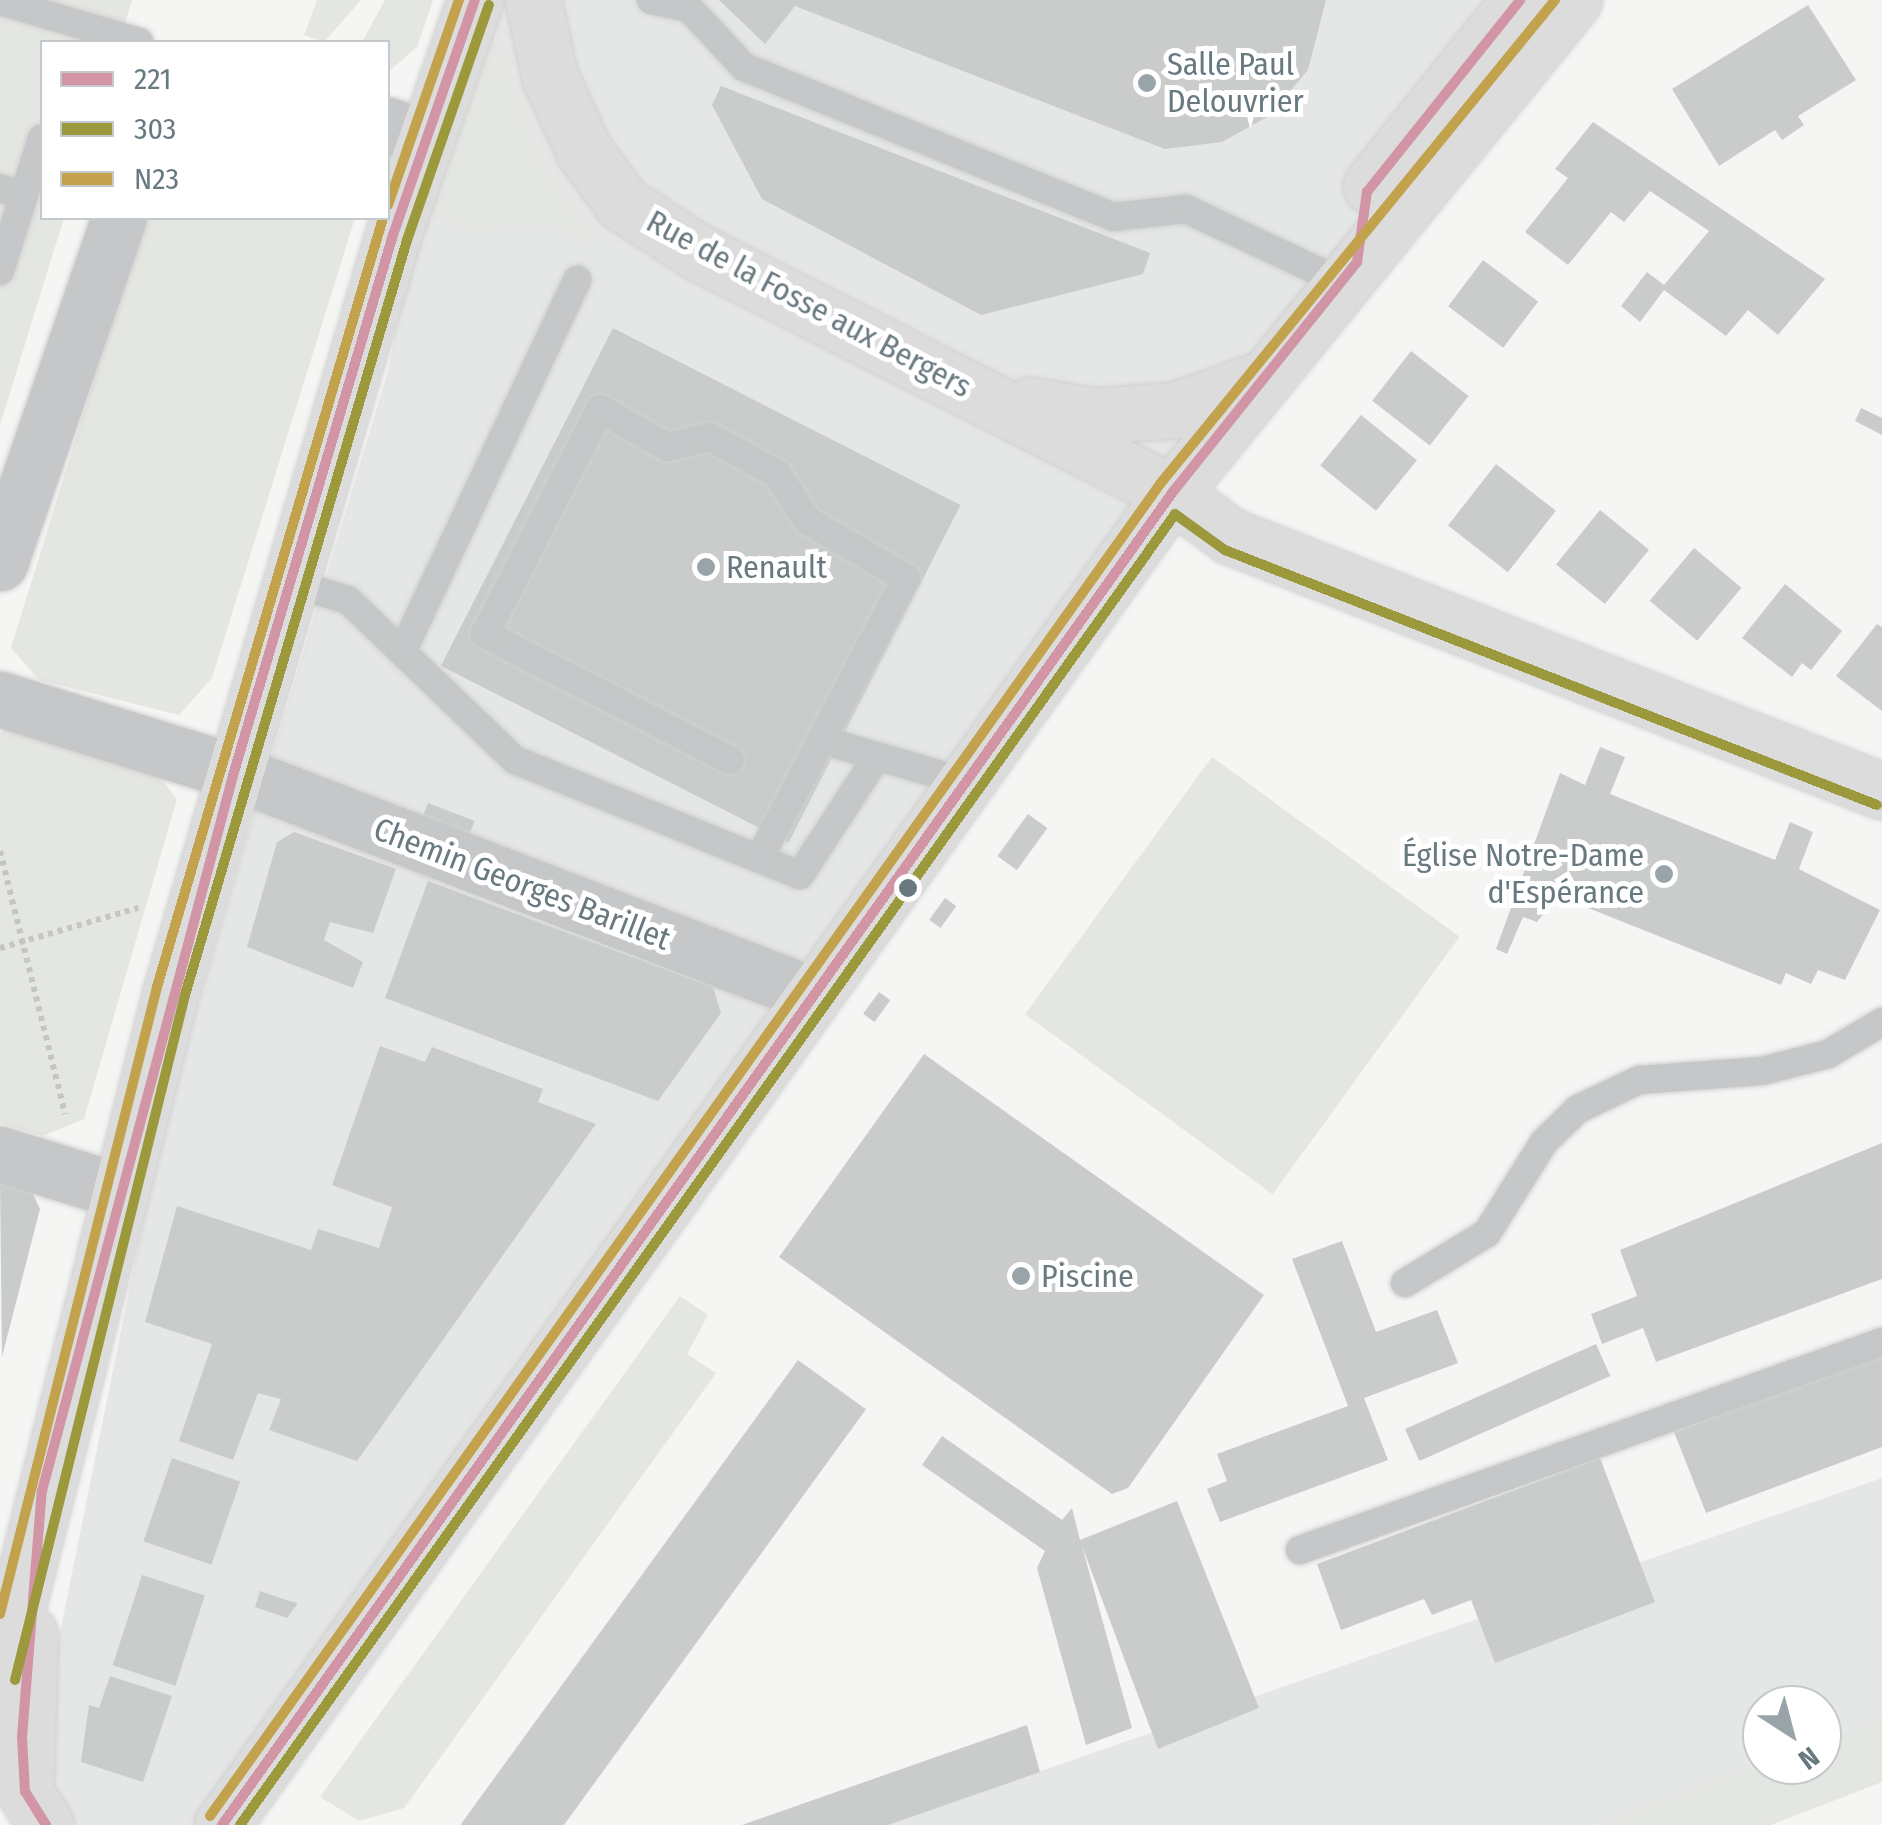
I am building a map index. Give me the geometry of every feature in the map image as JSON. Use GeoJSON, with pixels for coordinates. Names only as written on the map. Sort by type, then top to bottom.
{"type":"FeatureCollection","features":[{"type":"Feature","properties":{"kind":"main road"},"geometry":{"type":"LineString","coordinates":[[390,195],[406,132],[476,0]]}},
{"type":"Feature","properties":{"kind":"main road","name":"Rue de la Fosse aux Bergers"},"geometry":{"type":"LineString","coordinates":[[533,0],[550,77],[584,151],[622,203],[694,250],[1172,493],[1230,536],[1882,790]]}},
{"type":"Feature","properties":{"kind":"main road"},"geometry":{"type":"LineString","coordinates":[[1348,272],[1366,192],[1520,0]]}},
{"type":"Feature","properties":{"kind":"main road"},"geometry":{"type":"LineString","coordinates":[[222,1818],[1172,493],[1257,382],[1574,0]]}},
{"type":"Feature","properties":{"kind":"main road"},"geometry":{"type":"LineString","coordinates":[[0,1676],[42,1491],[100,1185],[202,890],[291,583],[384,220]]}},
{"type":"Feature","properties":{"kind":"main road","name":"Rue de la Fosse aux Bergers"},"geometry":{"type":"LineString","coordinates":[[983,397],[1095,416],[1175,410],[1257,382]]}},
{"type":"Feature","properties":{"kind":"main road"},"geometry":{"type":"LineString","coordinates":[[42,1491],[22,1737],[25,1792],[46,1825]]}},
{"type":"Feature","properties":{"kind":"street"},"geometry":{"type":"LineString","coordinates":[[0,563],[119,220]]}},
{"type":"Feature","properties":{"kind":"street","name":"Chemin Georges Barillet"},"geometry":{"type":"LineString","coordinates":[[0,698],[234,772],[810,994]]}},
{"type":"Feature","properties":{"kind":"street"},"geometry":{"type":"LineString","coordinates":[[0,1154],[100,1185]]}},
{"type":"Feature","properties":{"kind":"lane"},"geometry":{"type":"LineString","coordinates":[[652,0],[689,8],[744,67],[1113,217],[1186,209],[1348,272]]}},
{"type":"Feature","properties":{"kind":"lane"},"geometry":{"type":"LineString","coordinates":[[0,1],[133,40]]}},
{"type":"Feature","properties":{"kind":"lane"},"geometry":{"type":"LineString","coordinates":[[0,271],[12,192],[40,142]]}},
{"type":"Feature","properties":{"kind":"lane"},"geometry":{"type":"LineString","coordinates":[[404,648],[577,280]]}},
{"type":"Feature","properties":{"kind":"lane"},"geometry":{"type":"LineString","coordinates":[[730,760],[485,634],[600,410],[668,446],[710,437],[778,474],[808,521],[906,578],[759,860]]}},
{"type":"Feature","properties":{"kind":"lane"},"geometry":{"type":"LineString","coordinates":[[291,583],[348,600],[404,648],[515,760],[800,875],[877,758]]}},
{"type":"Feature","properties":{"kind":"lane"},"geometry":{"type":"LineString","coordinates":[[838,745],[966,782]]}},
{"type":"Feature","properties":{"kind":"lane"},"geometry":{"type":"LineString","coordinates":[[1405,1283],[1487,1233],[1544,1142],[1578,1110],[1639,1080],[1762,1071],[1828,1054],[1882,1022]]}},
{"type":"Feature","properties":{"kind":"lane"},"geometry":{"type":"LineString","coordinates":[[1300,1550],[1882,1342]]}},
{"type":"Feature","properties":{"kind":"path"},"geometry":{"type":"LineString","coordinates":[[0,851],[22,942],[100,1185]]}},
{"type":"Feature","properties":{"kind":"path"},"geometry":{"type":"LineString","coordinates":[[0,948],[202,890]]}},
{"type":"Feature","properties":{"kind":"shaded area"},"geometry":{"type":"Polygon","coordinates":[[[0,0],[132,0],[120,40],[40,40],[40,220],[63,220],[0,425],[0,0]]]}},
{"type":"Feature","properties":{"kind":"shaded area"},"geometry":{"type":"Polygon","coordinates":[[[317,0],[361,0],[326,40],[304,35],[317,0]]]}},
{"type":"Feature","properties":{"kind":"shaded area"},"geometry":{"type":"Polygon","coordinates":[[[385,0],[433,0],[417,47],[390,70],[390,40],[363,40],[385,0]]]}},
{"type":"Feature","properties":{"kind":"shaded area"},"geometry":{"type":"Polygon","coordinates":[[[459,0],[1569,0],[222,1825],[21,1825],[166,1108],[388,371],[459,0]]]}},
{"type":"Feature","properties":{"kind":"shaded area"},"geometry":{"type":"Polygon","coordinates":[[[489,44],[500,44],[542,161],[598,241],[591,246],[547,224],[472,229],[433,218],[489,44]]]}},
{"type":"Feature","properties":{"kind":"shaded area"},"geometry":{"type":"Polygon","coordinates":[[[143,220],[354,220],[212,678],[179,715],[39,680],[11,648],[143,220]]]}},
{"type":"Feature","properties":{"kind":"shaded area"},"geometry":{"type":"Polygon","coordinates":[[[9,728],[158,775],[177,799],[84,1119],[43,1136],[0,1123],[0,733],[9,728]]]}},
{"type":"Feature","properties":{"kind":"shaded area"},"geometry":{"type":"Polygon","coordinates":[[[1212,757],[1460,937],[1273,1194],[1025,1014],[1212,757]]]}},
{"type":"Feature","properties":{"kind":"shaded area"},"geometry":{"type":"Polygon","coordinates":[[[680,1296],[708,1315],[687,1354],[716,1373],[404,1808],[359,1821],[320,1797],[680,1296]]]}},
{"type":"Feature","properties":{"kind":"shaded area"},"geometry":{"type":"Polygon","coordinates":[[[1882,1478],[1882,1719],[1842,1734],[1842,1685],[1742,1685],[1742,1771],[1596,1825],[886,1825],[1882,1478]]]}},
{"type":"Feature","properties":{"kind":"shaded area"},"geometry":{"type":"Polygon","coordinates":[[[1882,1719],[1882,1782],[1771,1825],[1596,1825],[1742,1771],[1742,1785],[1842,1785],[1842,1734],[1882,1719]]]}},
{"type":"Feature","properties":{"kind":"building","name":"Salle Paul Delouvrier"},"geometry":{"type":"Polygon","coordinates":[[[719,0],[1326,0],[1308,70],[1269,116],[1222,142],[1165,149],[795,6],[765,44],[719,0]]]}},
{"type":"Feature","properties":{"kind":"building"},"geometry":{"type":"Polygon","coordinates":[[[1808,5],[1856,80],[1798,116],[1804,125],[1782,140],[1775,130],[1719,166],[1672,89],[1808,5]]]}},
{"type":"Feature","properties":{"kind":"building"},"geometry":{"type":"Polygon","coordinates":[[[721,86],[1150,253],[1143,274],[981,315],[762,199],[712,105],[721,86]]]}},
{"type":"Feature","properties":{"kind":"building"},"geometry":{"type":"Polygon","coordinates":[[[1593,122],[1825,279],[1778,335],[1748,310],[1726,336],[1664,290],[1640,322],[1621,306],[1647,272],[1664,285],[1709,231],[1650,191],[1624,222],[1611,212],[1568,265],[1525,232],[1568,178],[1555,169],[1593,122]]]}},
{"type":"Feature","properties":{"kind":"building"},"geometry":{"type":"Polygon","coordinates":[[[1483,260],[1538,302],[1503,348],[1448,306],[1483,260]]]}},
{"type":"Feature","properties":{"kind":"building"},"geometry":{"type":"Polygon","coordinates":[[[613,328],[960,505],[788,843],[441,666],[613,328]]]}},
{"type":"Feature","properties":{"kind":"building"},"geometry":{"type":"Polygon","coordinates":[[[1411,351],[1469,396],[1430,446],[1372,401],[1411,351]]]}},
{"type":"Feature","properties":{"kind":"building"},"geometry":{"type":"Polygon","coordinates":[[[1861,408],[1882,418],[1882,435],[1855,421],[1861,408]]]}},
{"type":"Feature","properties":{"kind":"building"},"geometry":{"type":"Polygon","coordinates":[[[1361,415],[1417,460],[1376,511],[1320,466],[1361,415]]]}},
{"type":"Feature","properties":{"kind":"building"},"geometry":{"type":"Polygon","coordinates":[[[1496,464],[1556,511],[1508,572],[1448,525],[1496,464]]]}},
{"type":"Feature","properties":{"kind":"building"},"geometry":{"type":"Polygon","coordinates":[[[1600,510],[1649,550],[1605,604],[1556,564],[1600,510]]]}},
{"type":"Feature","properties":{"kind":"building"},"geometry":{"type":"Polygon","coordinates":[[[1694,548],[1741,588],[1697,641],[1650,601],[1694,548]]]}},
{"type":"Feature","properties":{"kind":"building"},"geometry":{"type":"Polygon","coordinates":[[[1785,584],[1842,631],[1811,670],[1802,663],[1792,677],[1742,638],[1785,584]]]}},
{"type":"Feature","properties":{"kind":"building"},"geometry":{"type":"Polygon","coordinates":[[[1877,624],[1882,627],[1882,711],[1836,676],[1877,624]]]}},
{"type":"Feature","properties":{"kind":"building","name":"Église Notre-Dame d'Espérance"},"geometry":{"type":"Polygon","coordinates":[[[1600,747],[1625,757],[1610,794],[1775,860],[1790,822],[1813,832],[1799,869],[1880,910],[1845,980],[1818,970],[1811,984],[1786,973],[1781,985],[1558,896],[1537,922],[1523,917],[1507,954],[1496,949],[1560,773],[1585,785],[1600,747]]]}},
{"type":"Feature","properties":{"kind":"building"},"geometry":{"type":"Polygon","coordinates":[[[428,803],[475,821],[469,837],[422,819],[428,803]]]}},
{"type":"Feature","properties":{"kind":"building"},"geometry":{"type":"Polygon","coordinates":[[[1028,814],[1047,828],[1017,870],[997,856],[1028,814]]]}},
{"type":"Feature","properties":{"kind":"building"},"geometry":{"type":"Polygon","coordinates":[[[294,832],[396,869],[373,933],[330,922],[324,940],[363,962],[353,988],[247,947],[277,842],[294,832]]]}},
{"type":"Feature","properties":{"kind":"building"},"geometry":{"type":"Polygon","coordinates":[[[428,881],[713,987],[721,1013],[658,1101],[385,998],[428,881]]]}},
{"type":"Feature","properties":{"kind":"building"},"geometry":{"type":"Polygon","coordinates":[[[945,898],[956,906],[940,928],[929,920],[945,898]]]}},
{"type":"Feature","properties":{"kind":"building"},"geometry":{"type":"Polygon","coordinates":[[[879,992],[890,1000],[874,1022],[863,1014],[879,992]]]}},
{"type":"Feature","properties":{"kind":"building"},"geometry":{"type":"Polygon","coordinates":[[[380,1046],[425,1062],[432,1047],[543,1089],[538,1102],[596,1124],[357,1461],[269,1430],[281,1399],[258,1393],[233,1460],[179,1441],[212,1344],[145,1322],[177,1206],[311,1250],[318,1229],[379,1248],[392,1207],[332,1185],[380,1046]]]}},
{"type":"Feature","properties":{"kind":"building","name":"Piscine"},"geometry":{"type":"Polygon","coordinates":[[[924,1054],[1264,1295],[1128,1488],[1112,1494],[779,1257],[924,1054]]]}},
{"type":"Feature","properties":{"kind":"building"},"geometry":{"type":"Polygon","coordinates":[[[1882,1143],[1882,1279],[1656,1362],[1643,1328],[1602,1344],[1591,1314],[1637,1296],[1620,1250],[1882,1143]]]}},
{"type":"Feature","properties":{"kind":"building"},"geometry":{"type":"Polygon","coordinates":[[[0,1181],[32,1192],[40,1209],[2,1357],[0,1181]]]}},
{"type":"Feature","properties":{"kind":"building"},"geometry":{"type":"Polygon","coordinates":[[[1342,1241],[1376,1332],[1437,1310],[1458,1363],[1364,1398],[1388,1460],[1220,1522],[1207,1489],[1227,1481],[1217,1454],[1348,1406],[1292,1259],[1342,1241]]]}},
{"type":"Feature","properties":{"kind":"building"},"geometry":{"type":"Polygon","coordinates":[[[1596,1344],[1610,1376],[1419,1461],[1405,1429],[1596,1344]]]}},
{"type":"Feature","properties":{"kind":"building"},"geometry":{"type":"Polygon","coordinates":[[[1882,1355],[1882,1447],[1706,1513],[1674,1432],[1882,1355]]]}},
{"type":"Feature","properties":{"kind":"building"},"geometry":{"type":"Polygon","coordinates":[[[798,1360],[866,1409],[564,1825],[461,1824],[798,1360]]]}},
{"type":"Feature","properties":{"kind":"building"},"geometry":{"type":"Polygon","coordinates":[[[942,1436],[1062,1520],[1072,1508],[1080,1540],[1177,1501],[1259,1708],[1158,1749],[1082,1546],[1132,1728],[1086,1745],[1037,1568],[1045,1551],[922,1465],[942,1436]]]}},
{"type":"Feature","properties":{"kind":"building"},"geometry":{"type":"Polygon","coordinates":[[[172,1458],[240,1481],[211,1565],[143,1541],[172,1458]]]}},
{"type":"Feature","properties":{"kind":"building"},"geometry":{"type":"Polygon","coordinates":[[[1600,1458],[1655,1602],[1495,1663],[1471,1600],[1432,1615],[1424,1599],[1341,1630],[1317,1564],[1600,1458]]]}},
{"type":"Feature","properties":{"kind":"building"},"geometry":{"type":"Polygon","coordinates":[[[142,1575],[205,1595],[175,1686],[113,1665],[142,1575]]]}},
{"type":"Feature","properties":{"kind":"building"},"geometry":{"type":"Polygon","coordinates":[[[260,1591],[298,1603],[287,1618],[255,1607],[260,1591]]]}},
{"type":"Feature","properties":{"kind":"building"},"geometry":{"type":"Polygon","coordinates":[[[110,1676],[172,1696],[143,1782],[81,1762],[89,1705],[99,1708],[110,1676]]]}},
{"type":"Feature","properties":{"kind":"building"},"geometry":{"type":"Polygon","coordinates":[[[1027,1725],[1040,1772],[888,1825],[742,1825],[1027,1725]]]}},
{"type":"Feature","properties":{"kind":"transit line","name":"N23"},"geometry":{"type":"LineString","coordinates":[[390,199],[459,0]]}},
{"type":"Feature","properties":{"kind":"transit line","name":"221"},"geometry":{"type":"LineString","coordinates":[[46,1825],[25,1792],[22,1737],[42,1491],[234,772],[393,235],[475,0]]}},
{"type":"Feature","properties":{"kind":"transit line","name":"221"},"geometry":{"type":"LineString","coordinates":[[222,1825],[1172,493],[1357,262],[1367,192],[1520,0]]}},
{"type":"Feature","properties":{"kind":"transit line","name":"N23"},"geometry":{"type":"LineString","coordinates":[[210,1816],[1160,484],[1555,0]]}},
{"type":"Feature","properties":{"kind":"transit line","name":"303"},"geometry":{"type":"LineString","coordinates":[[15,1680],[185,995],[407,240],[489,5]]}},
{"type":"Feature","properties":{"kind":"transit line","name":"N23"},"geometry":{"type":"LineString","coordinates":[[0,1614],[157,987],[382,220]]}},
{"type":"Feature","properties":{"kind":"transit line","name":"303"},"geometry":{"type":"LineString","coordinates":[[240,1825],[1175,514],[1225,550],[1877,805]]}},
{"type":"Feature","properties":{"kind":"place","name":"Salle Paul Delouvrier"},"geometry":{"type":"Point","coordinates":[1147,83]}},
{"type":"Feature","properties":{"kind":"place","name":"Renault"},"geometry":{"type":"Point","coordinates":[706,567]}},
{"type":"Feature","properties":{"kind":"place","name":"Église Notre-Dame d'Espérance"},"geometry":{"type":"Point","coordinates":[1664,874]}},
{"type":"Feature","properties":{"kind":"place","name":"Piscine"},"geometry":{"type":"Point","coordinates":[1021,1276]}}]}
